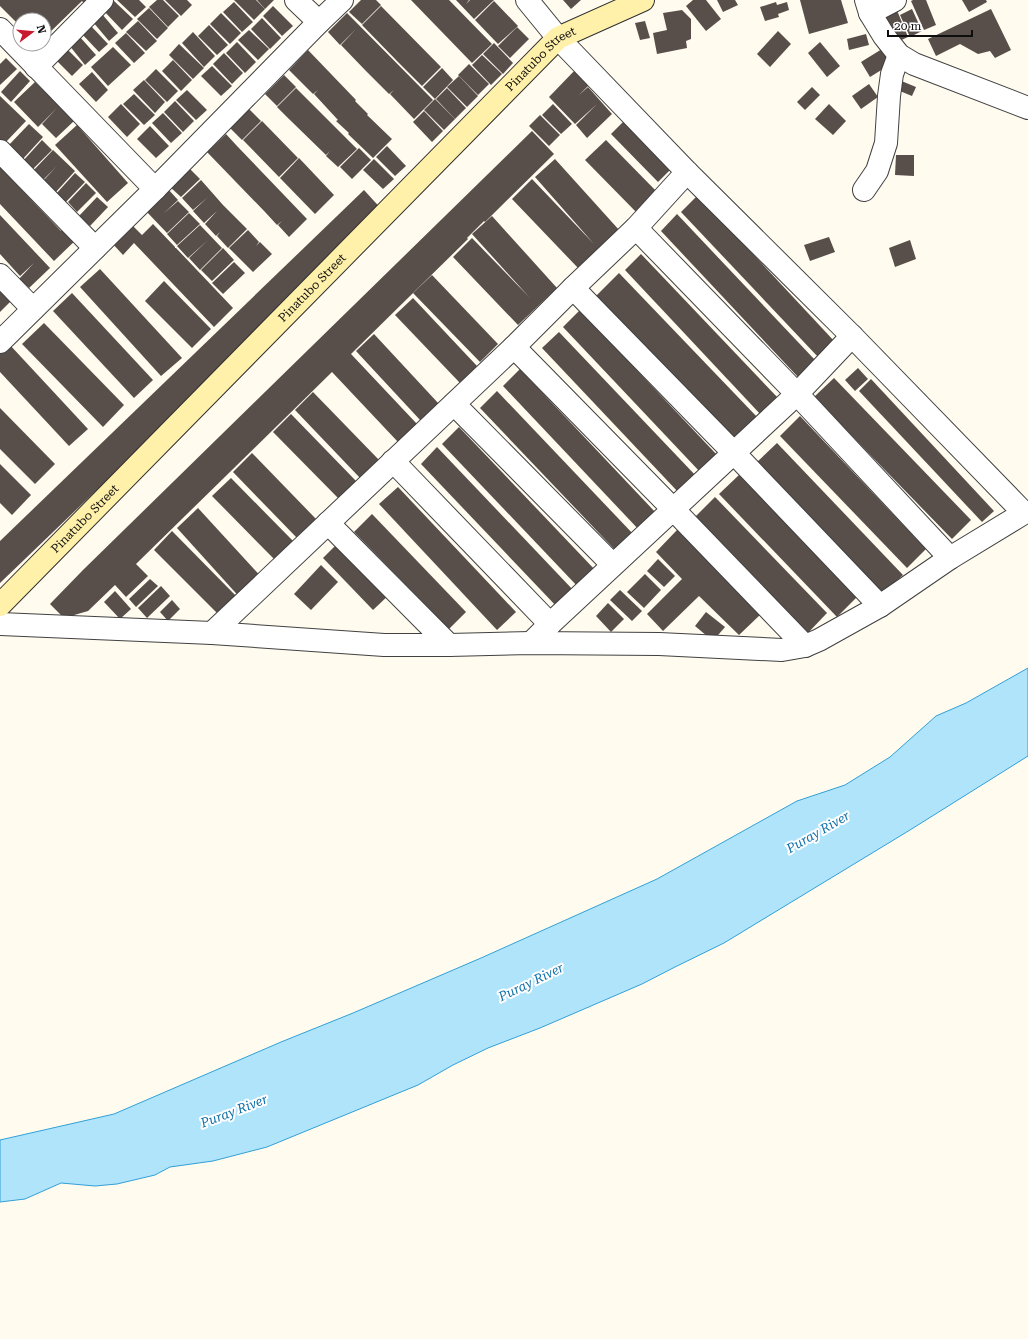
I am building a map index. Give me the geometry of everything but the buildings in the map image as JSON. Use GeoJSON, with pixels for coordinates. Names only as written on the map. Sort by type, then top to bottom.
{"type":"FeatureCollection","features":[{"type":"Feature","properties":{"kind":"street"},"geometry":{"type":"LineString","coordinates":[[36,67],[102,0]]}},
{"type":"Feature","properties":{"kind":"street"},"geometry":{"type":"LineString","coordinates":[[296,0],[319,22]]}},
{"type":"Feature","properties":{"kind":"street"},"geometry":{"type":"LineString","coordinates":[[0,342],[155,189],[342,0]]}},
{"type":"Feature","properties":{"kind":"street"},"geometry":{"type":"LineString","coordinates":[[0,624],[212,633],[384,645],[531,643],[659,644],[782,650],[805,646],[819,640],[880,606],[950,558],[1024,513],[558,38],[527,0]]}},
{"type":"Feature","properties":{"kind":"street","name":"Pinatubo Street"},"geometry":{"type":"LineString","coordinates":[[0,605],[558,38],[643,0]]}},
{"type":"Feature","properties":{"kind":"street"},"geometry":{"type":"LineString","coordinates":[[895,0],[868,7],[884,36],[899,55],[914,64],[1028,108]]}},
{"type":"Feature","properties":{"kind":"street"},"geometry":{"type":"LineString","coordinates":[[2,36],[36,67],[155,189]]}},
{"type":"Feature","properties":{"kind":"street"},"geometry":{"type":"LineString","coordinates":[[864,190],[877,171],[886,143],[892,74],[899,55]]}},
{"type":"Feature","properties":{"kind":"street"},"geometry":{"type":"LineString","coordinates":[[0,151],[96,248]]}},
{"type":"Feature","properties":{"kind":"street"},"geometry":{"type":"LineString","coordinates":[[212,633],[514,347],[636,228],[688,172]]}},
{"type":"Feature","properties":{"kind":"street"},"geometry":{"type":"LineString","coordinates":[[636,228],[797,394],[950,558]]}},
{"type":"Feature","properties":{"kind":"street"},"geometry":{"type":"LineString","coordinates":[[0,275],[33,309]]}},
{"type":"Feature","properties":{"kind":"street"},"geometry":{"type":"LineString","coordinates":[[573,288],[734,452],[880,606]]}},
{"type":"Feature","properties":{"kind":"street"},"geometry":{"type":"LineString","coordinates":[[531,643],[797,394],[852,336]]}},
{"type":"Feature","properties":{"kind":"street"},"geometry":{"type":"LineString","coordinates":[[514,347],[805,646]]}},
{"type":"Feature","properties":{"kind":"street"},"geometry":{"type":"LineString","coordinates":[[454,404],[613,565]]}},
{"type":"Feature","properties":{"kind":"street"},"geometry":{"type":"LineString","coordinates":[[393,461],[550,624]]}},
{"type":"Feature","properties":{"kind":"street"},"geometry":{"type":"LineString","coordinates":[[328,523],[449,645]]}},
{"type":"Feature","properties":{"kind":"water","name":"Puray River"},"geometry":{"type":"Polygon","coordinates":[[[1028,668],[1028,756],[910,830],[724,943],[642,984],[540,1028],[488,1048],[453,1065],[418,1085],[267,1147],[213,1161],[170,1167],[155,1175],[117,1184],[95,1186],[61,1183],[25,1199],[0,1202],[0,1140],[114,1114],[481,958],[657,879],[797,801],[845,785],[890,757],[936,716],[966,703],[1028,668]]]}}]}
